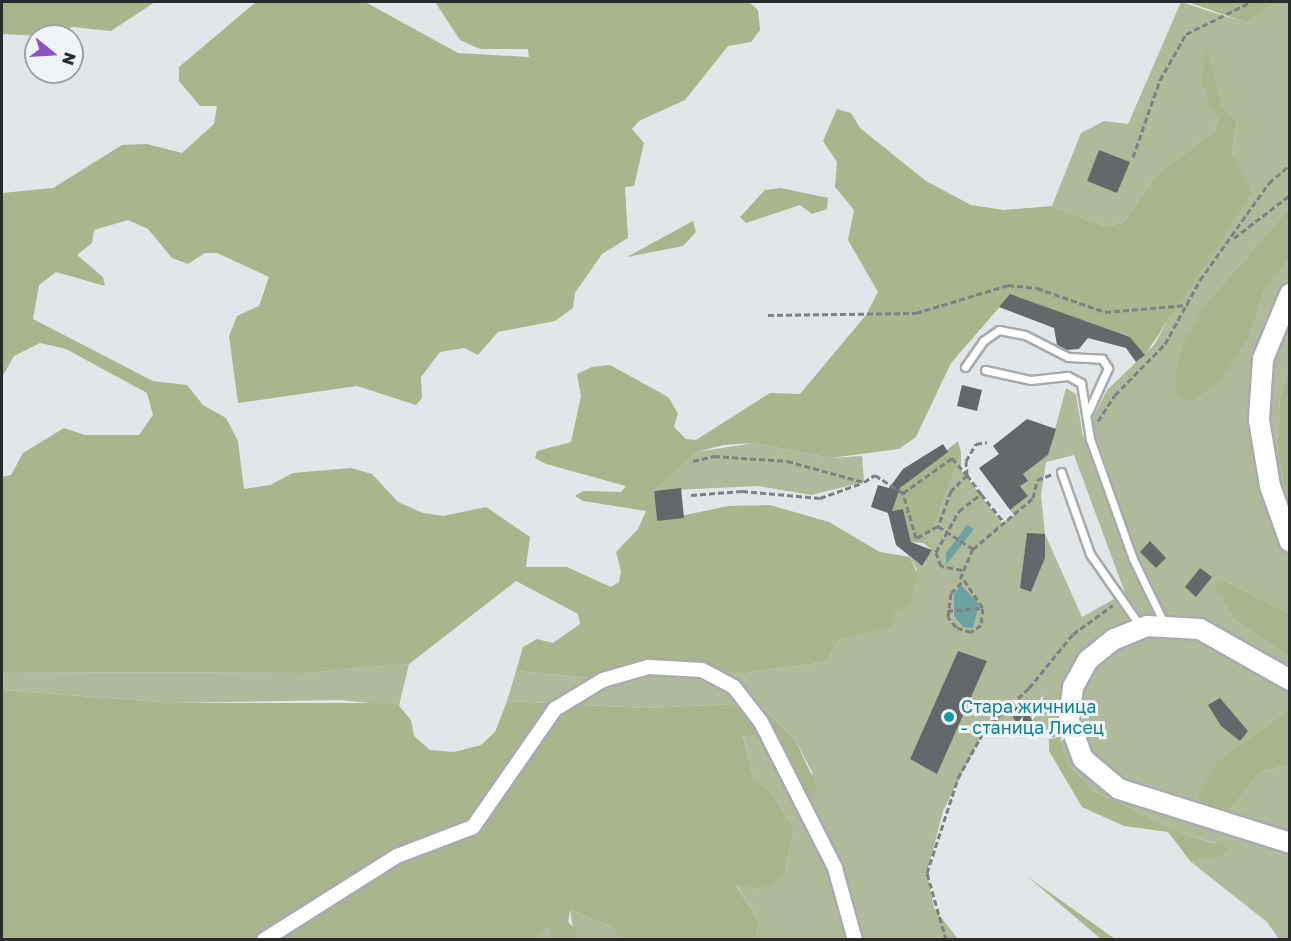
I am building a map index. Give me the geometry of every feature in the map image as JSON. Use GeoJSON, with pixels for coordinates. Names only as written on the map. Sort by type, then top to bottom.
{"type":"FeatureCollection","features":[{"type":"Feature","properties":{"kind":"main road"},"geometry":{"type":"LineString","coordinates":[[1290,294],[1263,359],[1259,420],[1270,486],[1290,542]]}},
{"type":"Feature","properties":{"kind":"main road"},"geometry":{"type":"LineString","coordinates":[[1290,680],[1209,633],[1164,623],[1140,627],[1105,645],[1076,677],[1070,721],[1083,759],[1119,789],[1290,843]]}},
{"type":"Feature","properties":{"kind":"street"},"geometry":{"type":"LineString","coordinates":[[264,939],[397,856],[473,827],[555,709],[603,680],[648,667],[702,670],[734,687],[761,722],[835,868],[855,939]]}},
{"type":"Feature","properties":{"kind":"lane"},"geometry":{"type":"LineString","coordinates":[[965,367],[983,341],[999,330],[1025,335],[1068,357],[1102,359],[1107,368],[1087,414]]}},
{"type":"Feature","properties":{"kind":"lane"},"geometry":{"type":"LineString","coordinates":[[985,370],[1030,380],[1072,377],[1084,388],[1090,439],[1133,559],[1164,623]]}},
{"type":"Feature","properties":{"kind":"lane"},"geometry":{"type":"LineString","coordinates":[[1061,472],[1083,537],[1120,601],[1140,627]]}},
{"type":"Feature","properties":{"kind":"path"},"geometry":{"type":"LineString","coordinates":[[1133,157],[1160,80],[1186,34],[1251,2]]}},
{"type":"Feature","properties":{"kind":"path"},"geometry":{"type":"LineString","coordinates":[[1090,439],[1106,406],[1165,344],[1187,305],[1269,183],[1290,165]]}},
{"type":"Feature","properties":{"kind":"path"},"geometry":{"type":"LineString","coordinates":[[1231,240],[1290,195]]}},
{"type":"Feature","properties":{"kind":"path"},"geometry":{"type":"LineString","coordinates":[[768,315],[916,313],[1022,284],[1105,312],[1187,305]]}},
{"type":"Feature","properties":{"kind":"path"},"geometry":{"type":"LineString","coordinates":[[691,495],[742,491],[820,498],[864,483],[875,475],[903,493],[916,538],[939,526],[951,491],[967,475],[971,449],[987,442]]}},
{"type":"Feature","properties":{"kind":"path"},"geometry":{"type":"LineString","coordinates":[[693,461],[714,456],[787,461],[864,483]]}},
{"type":"Feature","properties":{"kind":"path"},"geometry":{"type":"LineString","coordinates":[[903,493],[952,458],[1003,521]]}},
{"type":"Feature","properties":{"kind":"path"},"geometry":{"type":"LineString","coordinates":[[960,579],[983,608],[982,622],[971,632],[952,624],[947,611],[962,570],[973,549],[1003,521],[1033,498],[1037,480],[1061,472]]}},
{"type":"Feature","properties":{"kind":"path"},"geometry":{"type":"LineString","coordinates":[[962,570],[937,562],[946,531],[959,511],[981,494]]}},
{"type":"Feature","properties":{"kind":"path"},"geometry":{"type":"LineString","coordinates":[[939,526],[973,549]]}},
{"type":"Feature","properties":{"kind":"path"},"geometry":{"type":"LineString","coordinates":[[946,939],[927,873],[944,811],[970,754],[985,729],[1029,688],[1073,634],[1120,601]]}},
{"type":"Feature","properties":{"kind":"path"},"geometry":{"type":"LineString","coordinates":[[947,611],[983,608]]}},
{"type":"Feature","properties":{"kind":"green space"},"geometry":{"type":"Polygon","coordinates":[[[2,2],[155,2],[111,31],[84,28],[84,24],[24,24],[24,35],[2,34],[2,2]]]}},
{"type":"Feature","properties":{"kind":"green space"},"geometry":{"type":"Polygon","coordinates":[[[256,2],[367,3],[458,53],[529,57],[528,49],[480,49],[460,40],[435,2],[749,2],[758,10],[760,30],[751,42],[728,46],[685,100],[639,121],[632,129],[644,143],[634,186],[625,187],[628,238],[602,254],[575,293],[573,308],[555,321],[498,332],[478,355],[464,348],[440,352],[421,377],[422,398],[416,405],[357,386],[238,403],[229,336],[237,316],[259,306],[269,277],[217,253],[205,253],[188,264],[172,258],[148,229],[128,220],[94,230],[92,243],[77,255],[103,277],[105,286],[56,272],[39,285],[33,319],[153,381],[187,385],[203,405],[226,418],[238,441],[244,489],[270,485],[293,473],[351,468],[372,474],[398,502],[423,513],[443,516],[486,507],[530,537],[526,567],[567,567],[611,587],[619,582],[621,571],[616,552],[638,529],[646,511],[583,501],[575,496],[583,491],[621,492],[626,486],[546,464],[535,458],[537,451],[571,442],[581,396],[577,374],[592,367],[610,365],[668,397],[678,413],[674,427],[686,439],[696,440],[770,393],[800,394],[866,315],[878,292],[848,240],[854,210],[835,187],[837,162],[823,141],[837,109],[851,113],[860,128],[926,181],[971,205],[1004,210],[1052,206],[1104,226],[1123,223],[1158,173],[1214,132],[1219,116],[1210,107],[1201,79],[1206,48],[1222,106],[1237,121],[1232,152],[1252,193],[1145,355],[1130,337],[1010,295],[951,363],[916,437],[899,449],[830,458],[754,443],[723,445],[697,452],[654,491],[657,521],[728,506],[770,505],[829,522],[880,552],[910,557],[918,576],[909,605],[895,612],[890,628],[839,639],[826,662],[746,673],[657,672],[592,678],[516,671],[523,647],[537,639],[553,643],[580,624],[578,614],[516,581],[409,664],[304,673],[2,672],[2,477],[11,475],[23,453],[64,428],[85,435],[139,435],[153,415],[147,393],[66,349],[40,343],[14,356],[2,377],[2,193],[53,188],[122,145],[147,144],[182,153],[214,124],[217,106],[200,106],[179,81],[179,67],[256,2]]]}},
{"type":"Feature","properties":{"kind":"green space"},"geometry":{"type":"Polygon","coordinates":[[[1181,2],[1247,23],[1278,2],[1289,2],[1289,208],[1209,300],[1250,335],[1264,292],[1289,259],[1289,365],[1280,397],[1277,443],[1289,518],[1289,614],[1224,580],[1235,620],[1289,657],[1289,709],[1217,761],[1228,813],[1260,772],[1289,765],[1289,939],[1279,939],[1267,922],[1191,862],[1216,858],[1215,843],[1189,836],[1094,791],[1069,765],[1059,738],[985,729],[943,811],[927,873],[934,908],[958,939],[755,939],[759,921],[736,884],[757,889],[785,872],[794,829],[770,790],[754,779],[743,735],[753,735],[780,762],[813,774],[795,739],[758,703],[644,708],[507,701],[516,671],[592,678],[657,672],[746,673],[826,662],[839,639],[895,612],[917,570],[910,557],[922,566],[932,550],[923,543],[931,535],[961,452],[961,470],[1002,523],[1014,515],[1010,510],[1028,496],[1020,486],[1027,481],[1023,474],[1048,455],[1066,388],[1076,394],[1083,437],[1107,390],[1154,345],[1190,281],[1251,193],[1232,152],[1237,121],[1222,106],[1206,50],[1201,79],[1219,116],[1214,132],[1158,173],[1123,223],[1104,226],[1052,206],[1081,133],[1104,121],[1128,124],[1181,2]],[[1074,455],[1046,462],[1041,495],[1045,534],[1082,617],[1125,593],[1074,455]],[[1027,534],[1020,588],[1031,592],[1045,558],[1045,534],[1027,534]],[[958,651],[910,759],[937,773],[986,662],[958,651]]]}},
{"type":"Feature","properties":{"kind":"green space"},"geometry":{"type":"Polygon","coordinates":[[[1188,2],[1278,2],[1247,23],[1188,2]]]}},
{"type":"Feature","properties":{"kind":"green space"},"geometry":{"type":"Polygon","coordinates":[[[781,188],[828,198],[827,209],[812,214],[800,205],[746,223],[740,217],[765,190],[781,188]]]}},
{"type":"Feature","properties":{"kind":"green space"},"geometry":{"type":"Polygon","coordinates":[[[1289,208],[1289,259],[1264,292],[1250,335],[1221,380],[1191,402],[1177,394],[1175,376],[1183,343],[1209,300],[1289,208]]]}},
{"type":"Feature","properties":{"kind":"green space"},"geometry":{"type":"Polygon","coordinates":[[[693,221],[696,232],[683,246],[627,257],[693,221]]]}},
{"type":"Feature","properties":{"kind":"green space"},"geometry":{"type":"Polygon","coordinates":[[[1289,365],[1289,518],[1277,443],[1280,397],[1289,365]]]}},
{"type":"Feature","properties":{"kind":"green space"},"geometry":{"type":"Polygon","coordinates":[[[958,441],[961,452],[931,535],[923,543],[911,542],[903,509],[892,511],[899,489],[958,441]]]}},
{"type":"Feature","properties":{"kind":"green space"},"geometry":{"type":"Polygon","coordinates":[[[754,443],[830,458],[862,456],[864,482],[811,495],[758,486],[654,491],[697,452],[754,443]]]}},
{"type":"Feature","properties":{"kind":"green space"},"geometry":{"type":"Polygon","coordinates":[[[1224,580],[1289,614],[1289,657],[1235,620],[1214,584],[1224,580]]]}},
{"type":"Feature","properties":{"kind":"green space"},"geometry":{"type":"Polygon","coordinates":[[[409,664],[399,706],[340,700],[173,703],[2,690],[2,672],[304,673],[409,664]]]}},
{"type":"Feature","properties":{"kind":"green space"},"geometry":{"type":"Polygon","coordinates":[[[2,690],[173,703],[378,703],[399,706],[411,720],[414,736],[430,750],[454,752],[481,745],[495,732],[507,701],[644,708],[758,703],[795,739],[818,789],[807,798],[753,735],[743,736],[754,779],[770,790],[794,829],[785,872],[773,884],[757,889],[736,885],[759,921],[755,939],[619,939],[612,927],[570,910],[568,922],[577,931],[575,939],[552,939],[545,926],[533,940],[2,939],[2,690]]]}},
{"type":"Feature","properties":{"kind":"green space"},"geometry":{"type":"Polygon","coordinates":[[[1289,709],[1289,765],[1260,772],[1228,813],[1209,810],[1198,798],[1217,761],[1289,709]]]}},
{"type":"Feature","properties":{"kind":"green space"},"geometry":{"type":"Polygon","coordinates":[[[1059,738],[1069,765],[1094,791],[1189,836],[1231,848],[1217,858],[1191,862],[1168,832],[1124,826],[1082,807],[1049,751],[1049,739],[1059,738]]]}},
{"type":"Feature","properties":{"kind":"green space"},"geometry":{"type":"Polygon","coordinates":[[[1028,877],[1115,939],[1101,939],[1028,877]]]}},
{"type":"Feature","properties":{"kind":"green space"},"geometry":{"type":"Polygon","coordinates":[[[570,910],[612,927],[619,939],[575,939],[570,910]]]}},
{"type":"Feature","properties":{"kind":"green space"},"geometry":{"type":"Polygon","coordinates":[[[545,926],[552,939],[533,940],[538,928],[545,926]]]}},
{"type":"Feature","properties":{"kind":"water"},"geometry":{"type":"Polygon","coordinates":[[[967,525],[974,529],[946,565],[946,553],[967,525]]]}},
{"type":"Feature","properties":{"kind":"water"},"geometry":{"type":"Polygon","coordinates":[[[961,585],[979,604],[973,628],[963,627],[954,616],[954,594],[961,585]]]}},
{"type":"Feature","properties":{"kind":"building"},"geometry":{"type":"Polygon","coordinates":[[[1099,150],[1130,162],[1117,193],[1087,181],[1099,150]]]}},
{"type":"Feature","properties":{"kind":"building"},"geometry":{"type":"Polygon","coordinates":[[[1010,294],[1130,337],[1145,355],[1136,362],[1126,348],[1088,338],[1079,349],[1067,350],[1057,345],[1054,328],[999,307],[1010,294]]]}},
{"type":"Feature","properties":{"kind":"building"},"geometry":{"type":"Polygon","coordinates":[[[962,385],[982,390],[977,411],[957,406],[962,385]]]}},
{"type":"Feature","properties":{"kind":"building"},"geometry":{"type":"Polygon","coordinates":[[[1027,419],[1056,429],[1048,455],[1023,474],[1028,481],[1020,486],[1028,496],[1010,510],[979,468],[999,454],[993,446],[1027,419]]]}},
{"type":"Feature","properties":{"kind":"building"},"geometry":{"type":"Polygon","coordinates":[[[943,444],[948,452],[900,488],[892,511],[903,509],[911,542],[932,550],[922,566],[896,545],[888,513],[871,507],[878,485],[889,488],[903,469],[943,444]]]}},
{"type":"Feature","properties":{"kind":"building"},"geometry":{"type":"Polygon","coordinates":[[[681,488],[684,518],[657,521],[654,491],[681,488]]]}},
{"type":"Feature","properties":{"kind":"building"},"geometry":{"type":"Polygon","coordinates":[[[1027,533],[1045,534],[1045,558],[1031,592],[1020,588],[1027,533]]]}},
{"type":"Feature","properties":{"kind":"building"},"geometry":{"type":"Polygon","coordinates":[[[1150,541],[1166,558],[1156,568],[1140,552],[1150,541]]]}},
{"type":"Feature","properties":{"kind":"building"},"geometry":{"type":"Polygon","coordinates":[[[1200,568],[1212,577],[1196,597],[1185,587],[1200,568]]]}},
{"type":"Feature","properties":{"kind":"building","name":"Стара жичница - станица Лисец"},"geometry":{"type":"Polygon","coordinates":[[[958,651],[987,661],[937,774],[910,759],[958,651]]]}},
{"type":"Feature","properties":{"kind":"building"},"geometry":{"type":"Polygon","coordinates":[[[1220,698],[1248,731],[1240,741],[1221,726],[1208,705],[1220,698]]]}},
{"type":"Feature","properties":{"kind":"building"},"geometry":{"type":"Polygon","coordinates":[[[1022,704],[1034,724],[1021,732],[1010,711],[1022,704]]]}},
{"type":"Feature","properties":{"kind":"place","name":"Стара жичница - станица Лисец"},"geometry":{"type":"Point","coordinates":[949,717]}}]}
